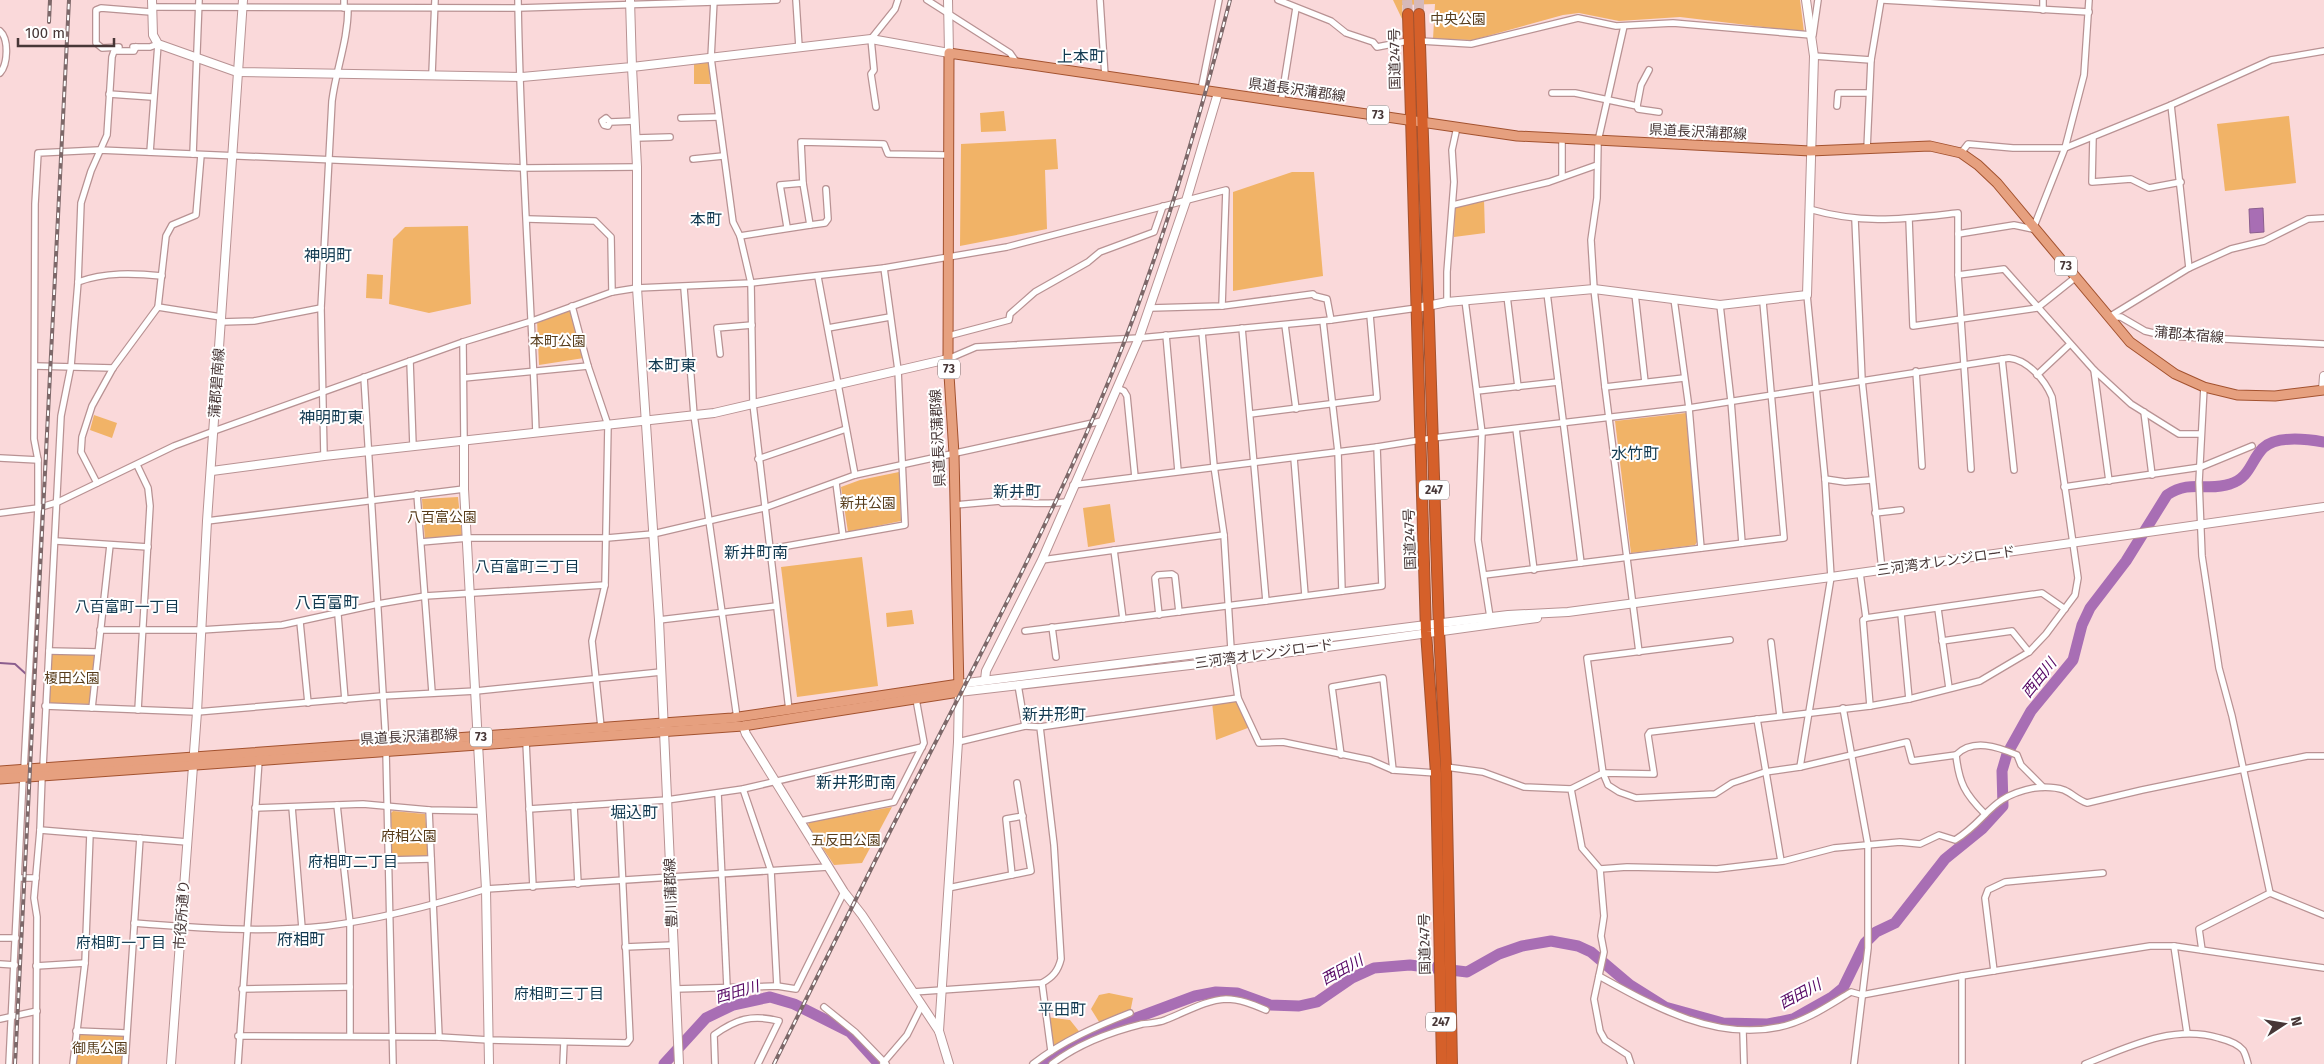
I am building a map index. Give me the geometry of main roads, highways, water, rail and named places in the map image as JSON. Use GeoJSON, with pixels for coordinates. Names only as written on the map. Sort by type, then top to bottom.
{"type":"FeatureCollection","features":[{"type":"Feature","properties":{"kind":"highway","name":"国道247号"},"geometry":{"type":"LineString","coordinates":[[1408,14],[1426,629],[1436,773],[1442,1064]]}},
{"type":"Feature","properties":{"kind":"highway","name":"国道247号"},"geometry":{"type":"LineString","coordinates":[[1419,14],[1439,627],[1446,767],[1452,984],[1452,1064]]}},
{"type":"Feature","properties":{"kind":"main road","name":"県道長沢蒲郡線"},"geometry":{"type":"LineString","coordinates":[[959,688],[954,454],[948,359],[949,53],[1517,136],[1810,151],[1930,146],[1961,153],[1997,183],[2130,342],[2152,359],[2175,374],[2204,387],[2237,394],[2257,396],[2324,390]]}},
{"type":"Feature","properties":{"kind":"main road","name":"県道長沢蒲郡線"},"geometry":{"type":"LineString","coordinates":[[42,772],[193,756],[478,742],[526,742],[743,726],[916,699],[959,688]]}},
{"type":"Feature","properties":{"kind":"main road","name":"県道長沢蒲郡線"},"geometry":{"type":"LineString","coordinates":[[478,742],[601,727],[737,718],[959,688]]}},
{"type":"Feature","properties":{"kind":"main road","name":"県道長沢蒲郡線"},"geometry":{"type":"LineString","coordinates":[[0,771],[24,773],[193,766],[386,747]]}},
{"type":"Feature","properties":{"kind":"main road","name":"県道長沢蒲郡線"},"geometry":{"type":"LineString","coordinates":[[0,779],[24,773]]}},
{"type":"Feature","properties":{"kind":"waterway","name":"西田川"},"geometry":{"type":"LineString","coordinates":[[1041,1064],[1064,1048],[1109,1028],[1195,996],[1216,992],[1237,993],[1270,1005],[1299,1006],[1317,1002],[1352,978],[1374,968],[1410,965],[1467,972],[1499,954],[1522,946],[1551,941],[1578,946],[1591,952],[1630,985],[1665,1007],[1723,1023],[1768,1024],[1793,1019],[1832,997],[1843,988],[1865,943],[1876,932],[1895,923],[1945,859],[1982,829],[2003,806],[2002,771],[2007,754],[2031,711],[2073,660],[2082,625],[2090,608],[2126,561],[2167,495],[2184,488],[2222,486],[2237,481],[2246,473],[2263,448],[2276,441],[2292,439],[2324,442]]}},
{"type":"Feature","properties":{"kind":"waterway"},"geometry":{"type":"LineString","coordinates":[[0,663],[15,664],[26,674]]}},
{"type":"Feature","properties":{"kind":"waterway","name":"西田川"},"geometry":{"type":"LineString","coordinates":[[664,1064],[706,1018],[733,1005],[770,997],[794,1004],[850,1032],[879,1064]]}},
{"type":"Feature","properties":{"kind":"tunnel"},"geometry":{"type":"LineString","coordinates":[[1407,0],[1408,14]]}},
{"type":"Feature","properties":{"kind":"tunnel"},"geometry":{"type":"LineString","coordinates":[[1419,0],[1419,14]]}},
{"type":"Feature","properties":{"kind":"railway"},"geometry":{"type":"LineString","coordinates":[[49,22],[50,0]]}},
{"type":"Feature","properties":{"kind":"railway"},"geometry":{"type":"LineString","coordinates":[[15,1064],[69,0]]}},
{"type":"Feature","properties":{"kind":"railway"},"geometry":{"type":"LineString","coordinates":[[774,1064],[873,864],[1039,538],[1087,432],[1128,332],[1161,238],[1191,143],[1230,0]]}},
{"type":"Feature","properties":{"kind":"district","name":"上本町"},"geometry":{"type":"Point","coordinates":[1081,56]}},
{"type":"Feature","properties":{"kind":"district","name":"本町"},"geometry":{"type":"Point","coordinates":[706,219]}},
{"type":"Feature","properties":{"kind":"district","name":"神明町"},"geometry":{"type":"Point","coordinates":[328,255]}},
{"type":"Feature","properties":{"kind":"district","name":"本町東"},"geometry":{"type":"Point","coordinates":[672,365]}},
{"type":"Feature","properties":{"kind":"district","name":"神明町東"},"geometry":{"type":"Point","coordinates":[331,417]}},
{"type":"Feature","properties":{"kind":"district","name":"水竹町"},"geometry":{"type":"Point","coordinates":[1635,453]}},
{"type":"Feature","properties":{"kind":"district","name":"新井町"},"geometry":{"type":"Point","coordinates":[1017,491]}},
{"type":"Feature","properties":{"kind":"district","name":"新井町南"},"geometry":{"type":"Point","coordinates":[756,552]}},
{"type":"Feature","properties":{"kind":"district","name":"八百富町三丁目"},"geometry":{"type":"Point","coordinates":[527,567]}},
{"type":"Feature","properties":{"kind":"district","name":"八百富町"},"geometry":{"type":"Point","coordinates":[327,602]}},
{"type":"Feature","properties":{"kind":"district","name":"八百富町一丁目"},"geometry":{"type":"Point","coordinates":[127,607]}},
{"type":"Feature","properties":{"kind":"district","name":"新井形町"},"geometry":{"type":"Point","coordinates":[1054,714]}},
{"type":"Feature","properties":{"kind":"district","name":"新井形町南"},"geometry":{"type":"Point","coordinates":[856,782]}},
{"type":"Feature","properties":{"kind":"district","name":"堀込町"},"geometry":{"type":"Point","coordinates":[634,812]}},
{"type":"Feature","properties":{"kind":"district","name":"府相町二丁目"},"geometry":{"type":"Point","coordinates":[353,862]}},
{"type":"Feature","properties":{"kind":"district","name":"府相町"},"geometry":{"type":"Point","coordinates":[301,939]}},
{"type":"Feature","properties":{"kind":"district","name":"府相町一丁目"},"geometry":{"type":"Point","coordinates":[121,943]}},
{"type":"Feature","properties":{"kind":"district","name":"府相町三丁目"},"geometry":{"type":"Point","coordinates":[559,994]}},
{"type":"Feature","properties":{"kind":"district","name":"平田町"},"geometry":{"type":"Point","coordinates":[1062,1009]}},
{"type":"Feature","properties":{"kind":"park label","name":"中央公園"},"geometry":{"type":"Point","coordinates":[1458,19]}},
{"type":"Feature","properties":{"kind":"park label","name":"本町公園"},"geometry":{"type":"Point","coordinates":[558,341]}},
{"type":"Feature","properties":{"kind":"park label","name":"新井公園"},"geometry":{"type":"Point","coordinates":[868,503]}},
{"type":"Feature","properties":{"kind":"park label","name":"八百富公園"},"geometry":{"type":"Point","coordinates":[442,517]}},
{"type":"Feature","properties":{"kind":"park label","name":"榎田公園"},"geometry":{"type":"Point","coordinates":[72,678]}},
{"type":"Feature","properties":{"kind":"park label","name":"府相公園"},"geometry":{"type":"Point","coordinates":[409,836]}},
{"type":"Feature","properties":{"kind":"park label","name":"五反田公園"},"geometry":{"type":"Point","coordinates":[846,840]}},
{"type":"Feature","properties":{"kind":"park label","name":"御馬公園"},"geometry":{"type":"Point","coordinates":[100,1048]}}]}
